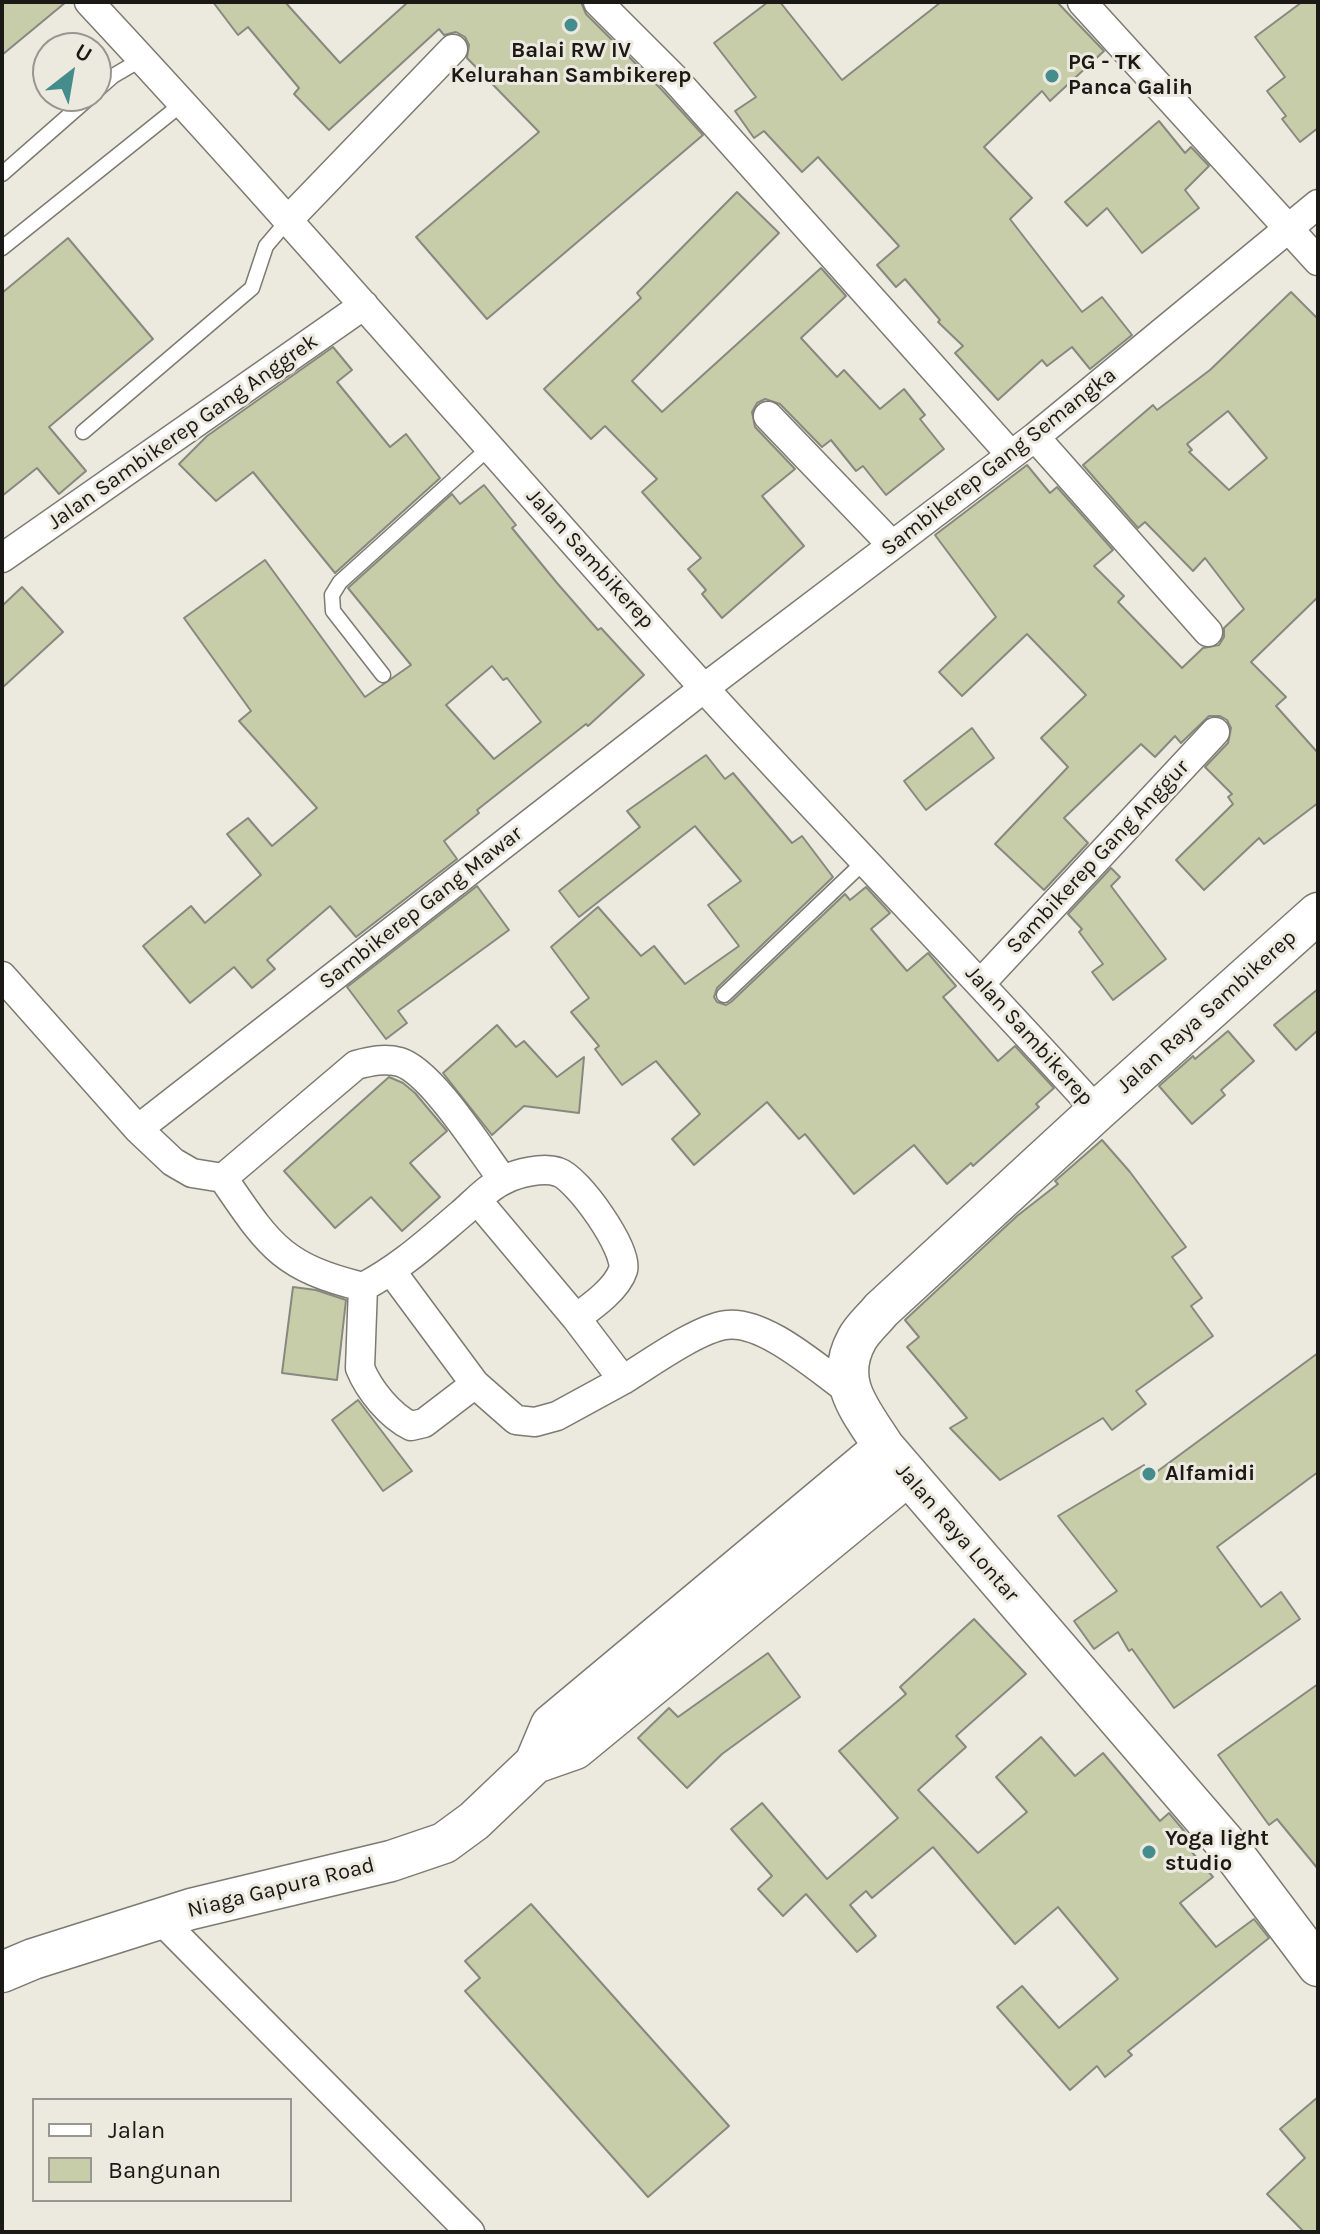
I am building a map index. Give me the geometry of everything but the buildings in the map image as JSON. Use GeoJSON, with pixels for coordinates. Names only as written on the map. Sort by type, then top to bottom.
{"type":"FeatureCollection","features":[{"type":"Feature","properties":{"kind":"street"},"geometry":{"type":"LineString","coordinates":[[598,2],[674,78],[1011,455]]}},
{"type":"Feature","properties":{"kind":"street"},"geometry":{"type":"LineString","coordinates":[[1082,2],[1318,261]]}},
{"type":"Feature","properties":{"kind":"street","name":"Jalan Sambikerep"},"geometry":{"type":"LineString","coordinates":[[100,5],[142,59],[289,219],[704,688],[1097,1111]]}},
{"type":"Feature","properties":{"kind":"street"},"geometry":{"type":"LineString","coordinates":[[289,219],[453,49]]}},
{"type":"Feature","properties":{"kind":"street","name":"Sambikerep Gang Semangka"},"geometry":{"type":"LineString","coordinates":[[704,688],[1035,437],[1318,204]]}},
{"type":"Feature","properties":{"kind":"street","name":"Jalan Sambikerep Gang Anggrek"},"geometry":{"type":"LineString","coordinates":[[2,558],[364,305]]}},
{"type":"Feature","properties":{"kind":"street"},"geometry":{"type":"LineString","coordinates":[[768,416],[892,545]]}},
{"type":"Feature","properties":{"kind":"street"},"geometry":{"type":"LineString","coordinates":[[1035,437],[1208,632]]}},
{"type":"Feature","properties":{"kind":"street","name":"Sambikerep Gang Mawar"},"geometry":{"type":"LineString","coordinates":[[138,1129],[704,688]]}},
{"type":"Feature","properties":{"kind":"street","name":"Sambikerep Gang Anggur"},"geometry":{"type":"LineString","coordinates":[[981,983],[1215,732]]}},
{"type":"Feature","properties":{"kind":"street","name":"Jalan Raya Sambikerep"},"geometry":{"type":"LineString","coordinates":[[1097,1111],[1318,913]]}},
{"type":"Feature","properties":{"kind":"street"},"geometry":{"type":"LineString","coordinates":[[2,976],[138,1129],[184,1169],[223,1178],[261,1234],[279,1253],[301,1267],[335,1281],[363,1287],[392,1272],[503,1180],[541,1170],[558,1172],[575,1182],[623,1255],[623,1269],[616,1281],[576,1318]]}},
{"type":"Feature","properties":{"kind":"street"},"geometry":{"type":"LineString","coordinates":[[223,1178],[356,1065],[379,1059],[402,1063],[428,1080],[503,1180]]}},
{"type":"Feature","properties":{"kind":"street"},"geometry":{"type":"LineString","coordinates":[[848,1390],[849,1362],[857,1338],[881,1310],[1097,1111]]}},
{"type":"Feature","properties":{"kind":"street"},"geometry":{"type":"LineString","coordinates":[[477,1200],[576,1318],[623,1380]]}},
{"type":"Feature","properties":{"kind":"street"},"geometry":{"type":"LineString","coordinates":[[392,1272],[475,1384],[516,1420],[535,1422],[557,1416],[702,1333],[722,1325],[746,1325],[770,1336],[848,1390]]}},
{"type":"Feature","properties":{"kind":"street"},"geometry":{"type":"LineString","coordinates":[[363,1287],[360,1368],[364,1379],[398,1420],[411,1426],[424,1423],[475,1384]]}},
{"type":"Feature","properties":{"kind":"street","name":"Jalan Raya Lontar"},"geometry":{"type":"LineString","coordinates":[[848,1390],[895,1462],[1227,1845],[1318,1966]]}},
{"type":"Feature","properties":{"kind":"street","name":"Niaga Gapura Road"},"geometry":{"type":"LineString","coordinates":[[2,1972],[33,1959],[191,1909],[391,1861],[444,1843],[474,1821],[535,1763],[551,1725],[895,1462]]}},
{"type":"Feature","properties":{"kind":"street"},"geometry":{"type":"LineString","coordinates":[[160,1919],[470,2232]]}},
{"type":"Feature","properties":{"kind":"lane"},"geometry":{"type":"LineString","coordinates":[[112,77],[142,59]]}},
{"type":"Feature","properties":{"kind":"lane"},"geometry":{"type":"LineString","coordinates":[[2,248],[183,103]]}},
{"type":"Feature","properties":{"kind":"lane"},"geometry":{"type":"LineString","coordinates":[[2,174],[73,112]]}},
{"type":"Feature","properties":{"kind":"lane"},"geometry":{"type":"LineString","coordinates":[[83,432],[252,288],[266,246],[289,219]]}},
{"type":"Feature","properties":{"kind":"lane"},"geometry":{"type":"LineString","coordinates":[[383,675],[333,611],[332,595],[340,582],[490,447]]}},
{"type":"Feature","properties":{"kind":"lane"},"geometry":{"type":"LineString","coordinates":[[724,995],[866,860]]}},
{"type":"Feature","properties":{"kind":"place","name":"Balai RW IV Kelurahan Sambikerep"},"geometry":{"type":"Point","coordinates":[571,25]}},
{"type":"Feature","properties":{"kind":"place","name":"PG - TK Panca Galih"},"geometry":{"type":"Point","coordinates":[1052,76]}},
{"type":"Feature","properties":{"kind":"place","name":"Alfamidi"},"geometry":{"type":"Point","coordinates":[1149,1474]}},
{"type":"Feature","properties":{"kind":"place","name":"Yoga light studio"},"geometry":{"type":"Point","coordinates":[1149,1852]}}]}
